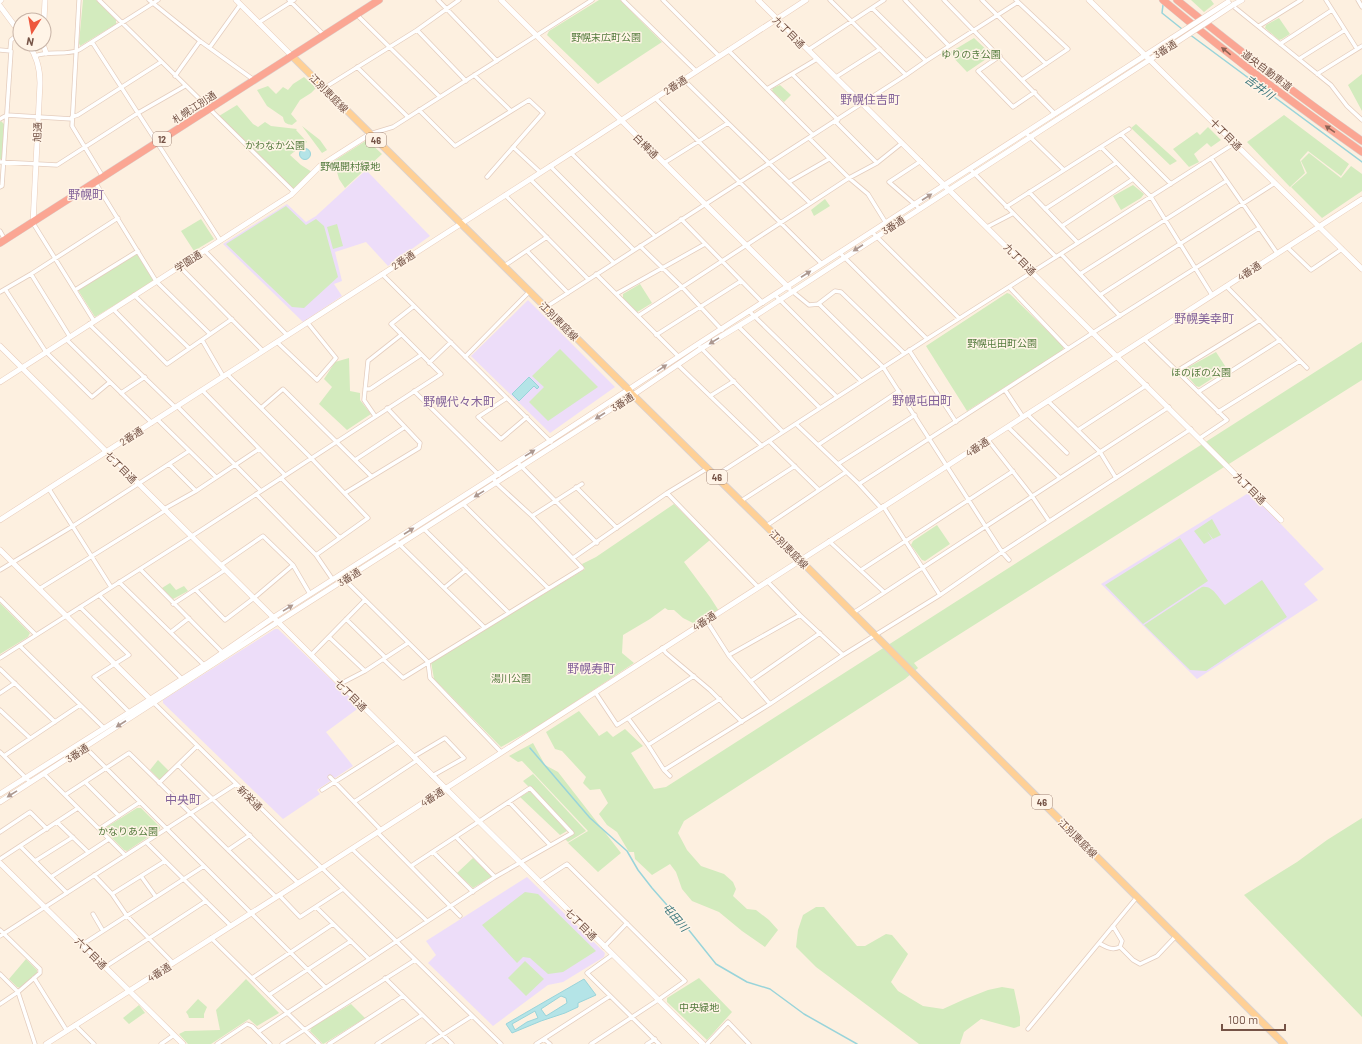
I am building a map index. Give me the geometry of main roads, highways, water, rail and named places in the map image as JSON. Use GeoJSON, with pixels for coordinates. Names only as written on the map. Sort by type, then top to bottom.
{"type":"FeatureCollection","features":[{"type":"Feature","properties":{"kind":"highway","name":"札幌江別通"},"geometry":{"type":"LineString","coordinates":[[3,241],[379,0]]}},
{"type":"Feature","properties":{"kind":"highway","name":"道央自動車道"},"geometry":{"type":"LineString","coordinates":[[1163,0],[1241,63],[1304,111],[1362,152]]}},
{"type":"Feature","properties":{"kind":"highway","name":"道央自動車道"},"geometry":{"type":"LineString","coordinates":[[1177,0],[1246,56],[1362,141]]}},
{"type":"Feature","properties":{"kind":"main road","name":"江別恵庭線"},"geometry":{"type":"LineString","coordinates":[[292,56],[708,468],[1284,1044]]}},
{"type":"Feature","properties":{"kind":"water"},"geometry":{"type":"Polygon","coordinates":[[[305,148],[309,150],[311,154],[309,158],[305,160],[301,158],[299,154],[301,150],[305,148]]]}},
{"type":"Feature","properties":{"kind":"water"},"geometry":{"type":"Polygon","coordinates":[[[529,377],[539,387],[537,389],[534,386],[519,401],[512,394],[529,377]]]}},
{"type":"Feature","properties":{"kind":"water"},"geometry":{"type":"Polygon","coordinates":[[[584,979],[596,995],[578,1003],[578,1007],[565,1013],[512,1033],[506,1024],[584,979]],[[561,996],[541,1009],[546,1016],[567,1003],[566,998],[561,996]],[[535,1011],[512,1024],[515,1030],[527,1022],[538,1018],[535,1011]]]}},
{"type":"Feature","properties":{"kind":"waterway","name":"吉井川"},"geometry":{"type":"LineString","coordinates":[[1163,5],[1162,13],[1182,29]]}},
{"type":"Feature","properties":{"kind":"waterway","name":"吉井川"},"geometry":{"type":"LineString","coordinates":[[1185,31],[1362,162]]}},
{"type":"Feature","properties":{"kind":"waterway","name":"屯田川"},"geometry":{"type":"LineString","coordinates":[[530,748],[590,818],[627,851],[638,870],[652,888],[716,964],[747,982],[770,989],[804,1014],[857,1044]]}},
{"type":"Feature","properties":{"kind":"district","name":"野幌住吉町"},"geometry":{"type":"Point","coordinates":[870,99]}},
{"type":"Feature","properties":{"kind":"district","name":"野幌町"},"geometry":{"type":"Point","coordinates":[86,194]}},
{"type":"Feature","properties":{"kind":"district","name":"野幌美幸町"},"geometry":{"type":"Point","coordinates":[1204,318]}},
{"type":"Feature","properties":{"kind":"district","name":"野幌屯田町"},"geometry":{"type":"Point","coordinates":[922,400]}},
{"type":"Feature","properties":{"kind":"district","name":"野幌代々木町"},"geometry":{"type":"Point","coordinates":[459,401]}},
{"type":"Feature","properties":{"kind":"district","name":"野幌寿町"},"geometry":{"type":"Point","coordinates":[591,668]}},
{"type":"Feature","properties":{"kind":"district","name":"中央町"},"geometry":{"type":"Point","coordinates":[183,799]}},
{"type":"Feature","properties":{"kind":"park label","name":"野幌末広町公園"},"geometry":{"type":"Point","coordinates":[606,37]}},
{"type":"Feature","properties":{"kind":"park label","name":"ゆりのき公園"},"geometry":{"type":"Point","coordinates":[971,54]}},
{"type":"Feature","properties":{"kind":"park label","name":"かわなか公園"},"geometry":{"type":"Point","coordinates":[275,145]}},
{"type":"Feature","properties":{"kind":"park label","name":"野幌開村緑地"},"geometry":{"type":"Point","coordinates":[350,166]}},
{"type":"Feature","properties":{"kind":"park label","name":"野幌屯田町公園"},"geometry":{"type":"Point","coordinates":[1002,343]}},
{"type":"Feature","properties":{"kind":"park label","name":"ほのぼの公園"},"geometry":{"type":"Point","coordinates":[1201,372]}},
{"type":"Feature","properties":{"kind":"park label","name":"湯川公園"},"geometry":{"type":"Point","coordinates":[511,678]}},
{"type":"Feature","properties":{"kind":"park label","name":"かなりあ公園"},"geometry":{"type":"Point","coordinates":[128,831]}},
{"type":"Feature","properties":{"kind":"park label","name":"中央緑地"},"geometry":{"type":"Point","coordinates":[699,1007]}}]}
